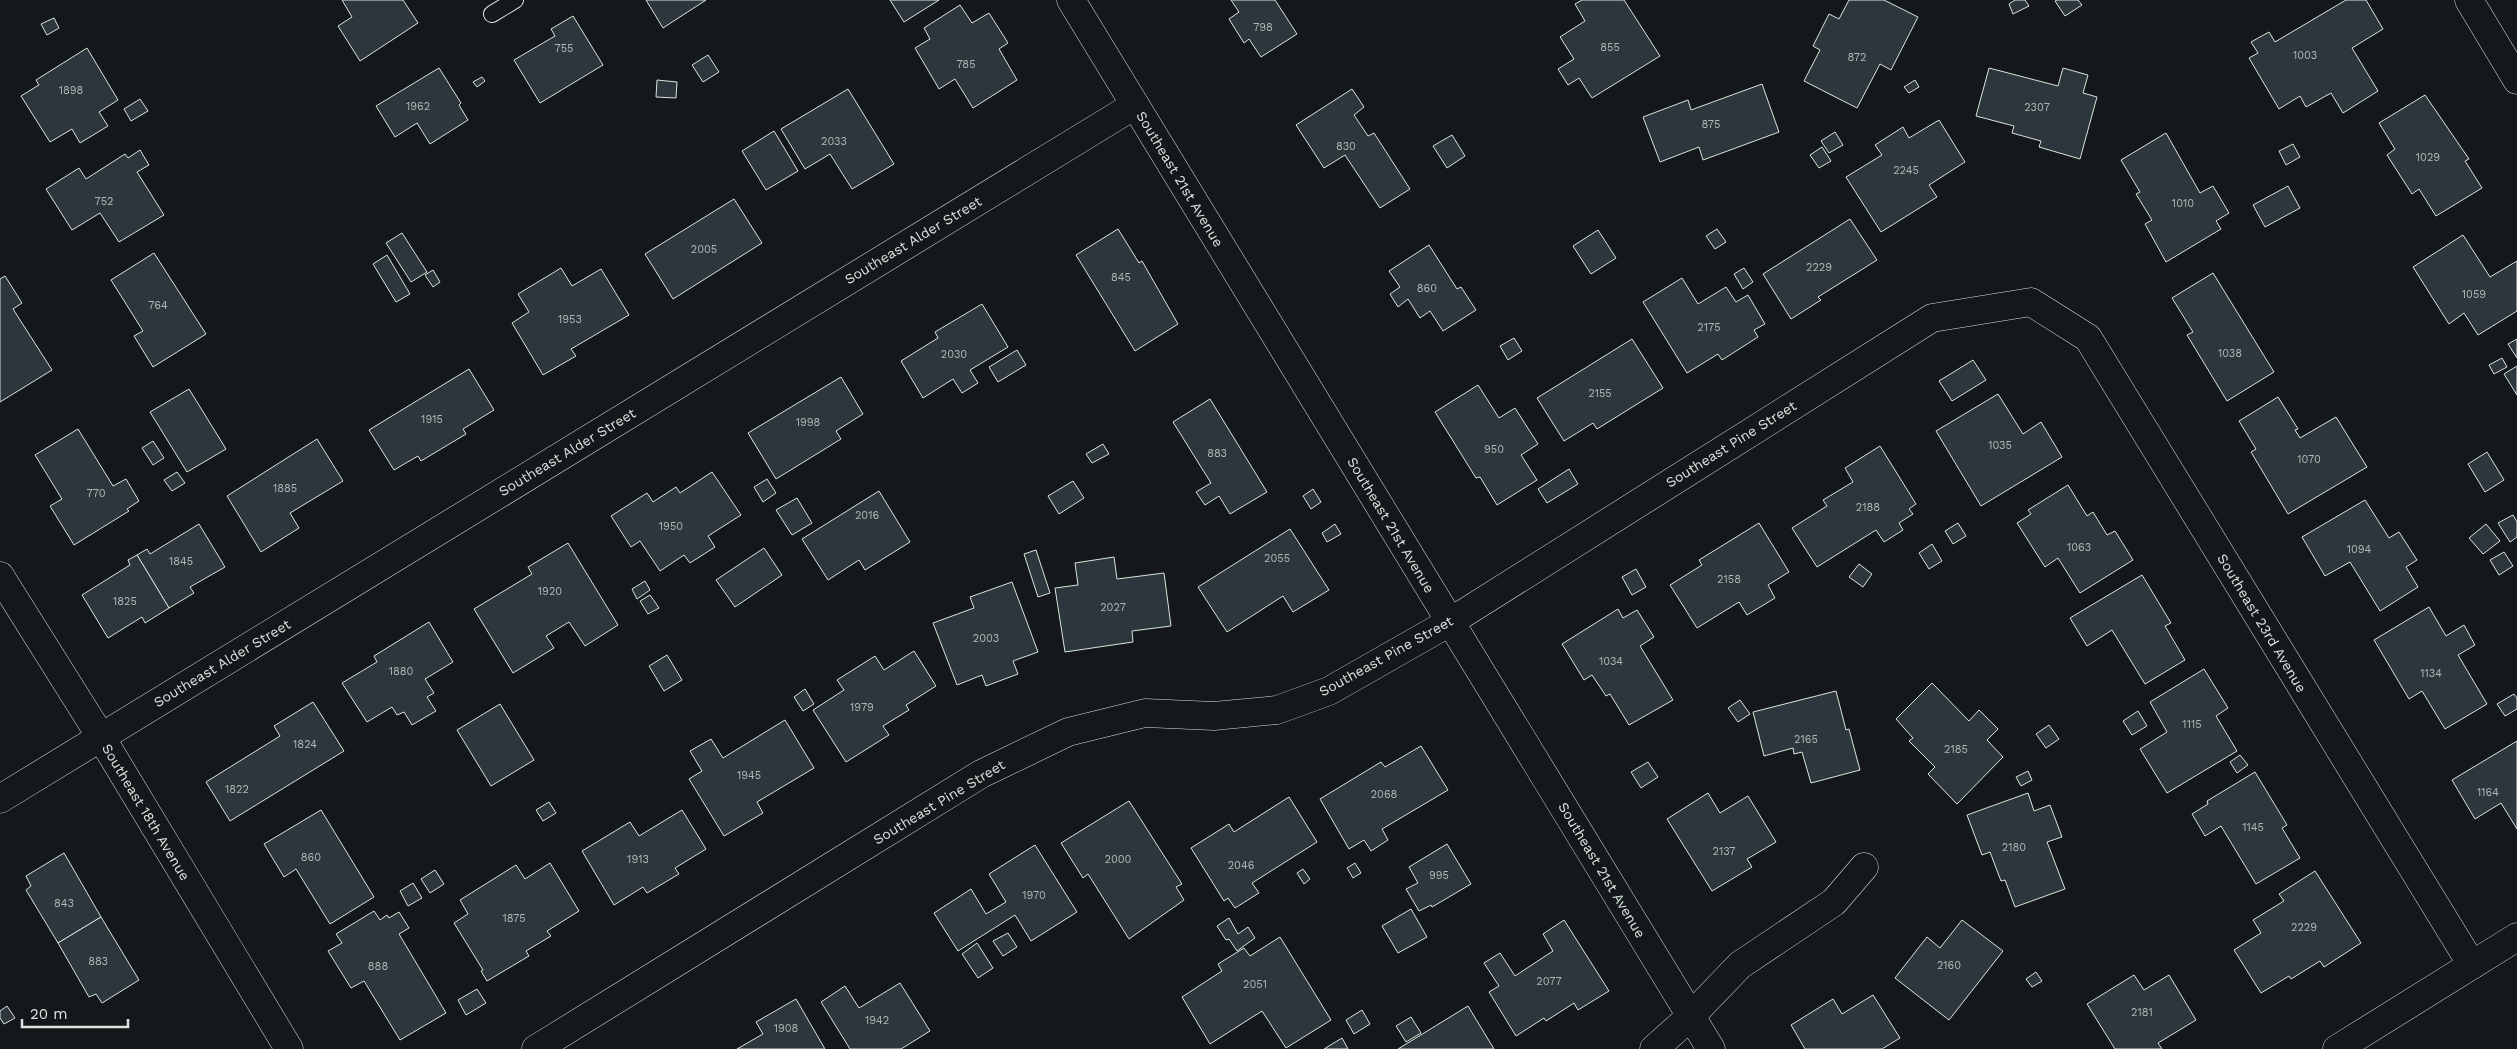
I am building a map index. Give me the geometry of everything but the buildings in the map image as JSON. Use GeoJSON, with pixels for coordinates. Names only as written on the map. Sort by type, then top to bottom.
{"type":"FeatureCollection","features":[{"type":"Feature","properties":{"kind":"street","name":"Southeast 21st Avenue"},"geometry":{"type":"LineString","coordinates":[[1071,0],[1711,1049]]}},
{"type":"Feature","properties":{"kind":"street"},"geometry":{"type":"LineString","coordinates":[[2469,0],[2517,80]]}},
{"type":"Feature","properties":{"kind":"street","name":"Southeast Alder Street"},"geometry":{"type":"LineString","coordinates":[[0,799],[1135,104]]}},
{"type":"Feature","properties":{"kind":"street","name":"Southeast Pine Street"},"geometry":{"type":"LineString","coordinates":[[536,1049],[981,774],[1068,732],[1145,713],[1214,716],[1278,710],[1328,690],[1450,622],[1932,318],[2031,302]]}},
{"type":"Feature","properties":{"kind":"street","name":"Southeast 23rd Avenue"},"geometry":{"type":"LineString","coordinates":[[2031,302],[2088,338],[2472,966]]}},
{"type":"Feature","properties":{"kind":"street","name":"Southeast 18th Avenue"},"geometry":{"type":"LineString","coordinates":[[0,576],[101,737],[289,1049]]}},
{"type":"Feature","properties":{"kind":"street"},"geometry":{"type":"LineString","coordinates":[[1654,1049],[1691,1016],[1740,965],[1834,902],[1864,867]]}},
{"type":"Feature","properties":{"kind":"street"},"geometry":{"type":"LineString","coordinates":[[2337,1049],[2517,937]]}},
{"type":"Feature","properties":{"kind":"lane"},"geometry":{"type":"LineString","coordinates":[[492,14],[515,0]]}}]}
